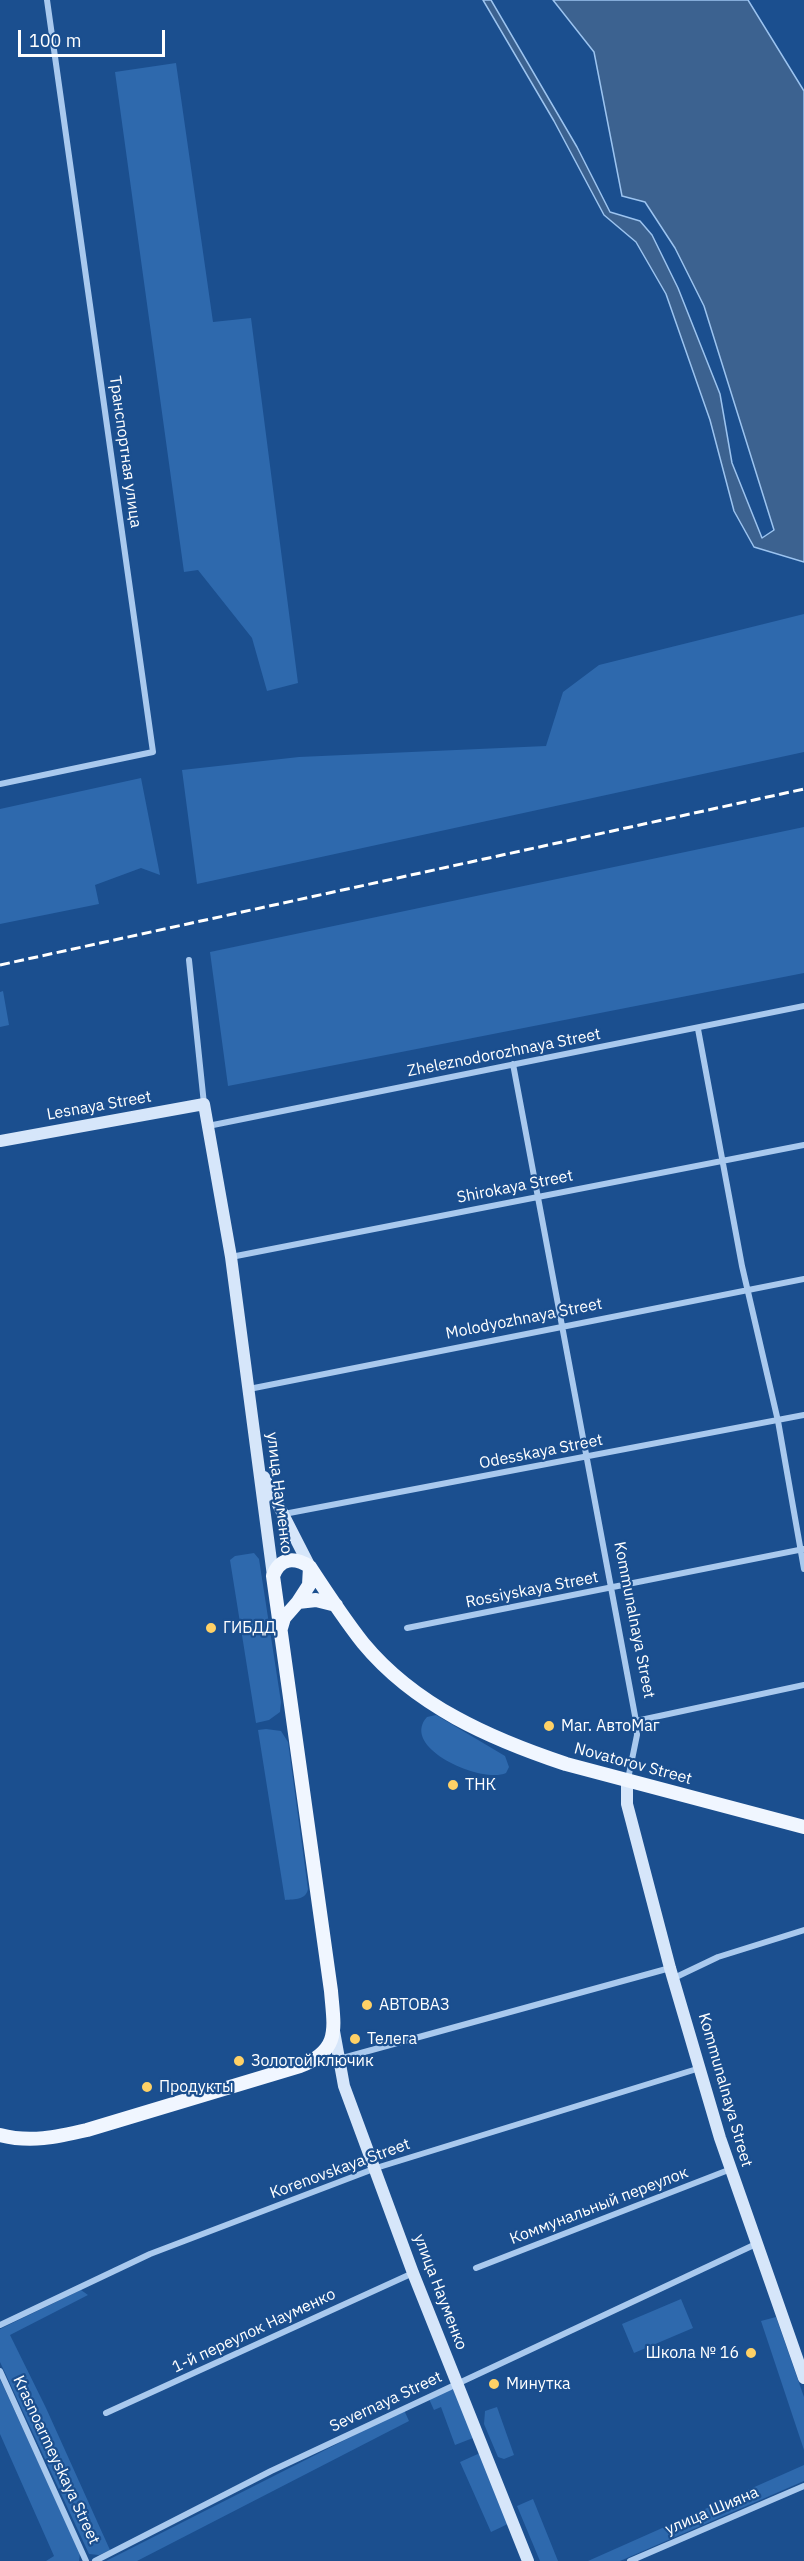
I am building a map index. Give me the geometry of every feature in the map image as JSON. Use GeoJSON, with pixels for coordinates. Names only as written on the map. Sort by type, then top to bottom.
{"type":"FeatureCollection","features":[{"type":"Feature","properties":{"kind":"main road","name":"улица Науменко"},"geometry":{"type":"LineString","coordinates":[[204,1104],[231,1257],[334,2031],[344,2086],[413,2273],[528,2561]]}},
{"type":"Feature","properties":{"kind":"main road","name":"Lesnaya Street"},"geometry":{"type":"LineString","coordinates":[[0,1141],[204,1104]]}},
{"type":"Feature","properties":{"kind":"main road","name":"Novatorov Street"},"geometry":{"type":"LineString","coordinates":[[261,1470],[310,1567],[363,1643],[391,1672],[442,1711],[528,1752],[804,1827]]}},
{"type":"Feature","properties":{"kind":"main road"},"geometry":{"type":"LineString","coordinates":[[273,1576],[280,1563],[286,1560],[301,1561],[310,1567],[309,1585],[280,1630]]}},
{"type":"Feature","properties":{"kind":"main road"},"geometry":{"type":"LineString","coordinates":[[277,1602],[294,1605],[316,1600],[336,1605]]}},
{"type":"Feature","properties":{"kind":"main road","name":"Kommunalnaya Street"},"geometry":{"type":"LineString","coordinates":[[627,1780],[627,1804],[700,2068],[756,2244],[804,2378]]}},
{"type":"Feature","properties":{"kind":"main road"},"geometry":{"type":"LineString","coordinates":[[0,2135],[19,2140],[44,2139],[87,2130],[300,2066],[320,2057],[328,2047],[334,2031]]}},
{"type":"Feature","properties":{"kind":"street","name":"Транспортная улица"},"geometry":{"type":"LineString","coordinates":[[0,784],[153,752],[47,0]]}},
{"type":"Feature","properties":{"kind":"street","name":"улица Науменко"},"geometry":{"type":"LineString","coordinates":[[189,960],[204,1104]]}},
{"type":"Feature","properties":{"kind":"street","name":"Zheleznodorozhnaya Street"},"geometry":{"type":"LineString","coordinates":[[208,1126],[804,1006]]}},
{"type":"Feature","properties":{"kind":"street"},"geometry":{"type":"LineString","coordinates":[[698,1029],[748,1290],[777,1421],[793,1519],[802,1550],[804,1569]]}},
{"type":"Feature","properties":{"kind":"street","name":"Kommunalnaya Street"},"geometry":{"type":"LineString","coordinates":[[513,1064],[560,1325],[636,1721],[637,1735],[627,1780]]}},
{"type":"Feature","properties":{"kind":"street","name":"Shirokaya Street"},"geometry":{"type":"LineString","coordinates":[[231,1257],[804,1145]]}},
{"type":"Feature","properties":{"kind":"street","name":"Molodyozhnaya Street"},"geometry":{"type":"LineString","coordinates":[[249,1389],[560,1325],[804,1279]]}},
{"type":"Feature","properties":{"kind":"street","name":"Odesskaya Street"},"geometry":{"type":"LineString","coordinates":[[284,1515],[804,1415]]}},
{"type":"Feature","properties":{"kind":"street","name":"Rossiyskaya Street"},"geometry":{"type":"LineString","coordinates":[[407,1628],[802,1550]]}},
{"type":"Feature","properties":{"kind":"street"},"geometry":{"type":"LineString","coordinates":[[636,1721],[804,1685]]}},
{"type":"Feature","properties":{"kind":"street"},"geometry":{"type":"LineString","coordinates":[[339,2059],[672,1973],[804,1930]]}},
{"type":"Feature","properties":{"kind":"street","name":"Korenovskaya Street"},"geometry":{"type":"LineString","coordinates":[[0,2325],[150,2254],[376,2168],[700,2068]]}},
{"type":"Feature","properties":{"kind":"street","name":"Коммунальный переулок"},"geometry":{"type":"LineString","coordinates":[[476,2268],[731,2169]]}},
{"type":"Feature","properties":{"kind":"street","name":"Severnaya Street"},"geometry":{"type":"LineString","coordinates":[[95,2561],[271,2471],[756,2244]]}},
{"type":"Feature","properties":{"kind":"street","name":"1-й переулок Науменко"},"geometry":{"type":"LineString","coordinates":[[106,2413],[413,2273]]}},
{"type":"Feature","properties":{"kind":"street","name":"Krasnoarmeyskaya Street"},"geometry":{"type":"LineString","coordinates":[[0,2371],[86,2561]]}},
{"type":"Feature","properties":{"kind":"street","name":"улица Шияна"},"geometry":{"type":"LineString","coordinates":[[630,2561],[804,2486]]}},
{"type":"Feature","properties":{"kind":"shaded area"},"geometry":{"type":"Polygon","coordinates":[[[483,0],[491,0],[577,147],[610,212],[640,221],[652,235],[678,288],[720,394],[732,463],[762,538],[774,530],[704,306],[675,248],[645,202],[622,196],[594,52],[553,0],[748,0],[804,91],[804,562],[754,547],[734,511],[710,420],[666,294],[636,242],[604,215],[554,121],[483,0]]]}},
{"type":"Feature","properties":{"kind":"shaded area"},"geometry":{"type":"Polygon","coordinates":[[[176,63],[213,322],[251,318],[298,683],[267,691],[252,638],[198,570],[184,572],[115,72],[176,63]]]}},
{"type":"Feature","properties":{"kind":"shaded area"},"geometry":{"type":"Polygon","coordinates":[[[804,614],[804,752],[197,884],[182,770],[299,757],[546,746],[563,692],[599,665],[804,614]]]}},
{"type":"Feature","properties":{"kind":"shaded area"},"geometry":{"type":"Polygon","coordinates":[[[141,778],[160,875],[141,868],[95,885],[99,904],[0,924],[0,809],[141,778]]]}},
{"type":"Feature","properties":{"kind":"shaded area"},"geometry":{"type":"Polygon","coordinates":[[[804,827],[804,973],[228,1086],[210,952],[804,827]]]}},
{"type":"Feature","properties":{"kind":"shaded area"},"geometry":{"type":"Polygon","coordinates":[[[3,991],[9,1025],[0,1027],[0,992],[3,991]]]}},
{"type":"Feature","properties":{"kind":"shaded area"},"geometry":{"type":"Polygon","coordinates":[[[254,1553],[259,1559],[281,1702],[280,1712],[269,1720],[256,1723],[230,1560],[235,1556],[254,1553]]]}},
{"type":"Feature","properties":{"kind":"shaded area"},"geometry":{"type":"Polygon","coordinates":[[[436,1715],[505,1756],[509,1767],[506,1773],[495,1775],[463,1768],[433,1751],[424,1740],[421,1729],[427,1717],[436,1715]]]}},
{"type":"Feature","properties":{"kind":"shaded area"},"geometry":{"type":"Polygon","coordinates":[[[258,1730],[281,1731],[288,1742],[308,1889],[305,1895],[296,1899],[285,1900],[258,1730]]]}},
{"type":"Feature","properties":{"kind":"shaded area"},"geometry":{"type":"Polygon","coordinates":[[[81,2290],[88,2295],[10,2335],[46,2408],[110,2550],[99,2555],[89,2554],[0,2362],[0,2329],[81,2290]]]}},
{"type":"Feature","properties":{"kind":"shaded area"},"geometry":{"type":"Polygon","coordinates":[[[681,2299],[693,2328],[634,2353],[622,2324],[681,2299]]]}},
{"type":"Feature","properties":{"kind":"shaded area"},"geometry":{"type":"Polygon","coordinates":[[[776,2317],[804,2397],[804,2450],[761,2321],[776,2317]]]}},
{"type":"Feature","properties":{"kind":"shaded area"},"geometry":{"type":"Polygon","coordinates":[[[0,2379],[80,2553],[79,2561],[46,2561],[54,2556],[0,2434],[0,2379]]]}},
{"type":"Feature","properties":{"kind":"shaded area"},"geometry":{"type":"Polygon","coordinates":[[[451,2389],[454,2390],[473,2438],[455,2445],[441,2407],[434,2410],[429,2399],[451,2389]]]}},
{"type":"Feature","properties":{"kind":"shaded area"},"geometry":{"type":"Polygon","coordinates":[[[497,2407],[514,2455],[504,2459],[498,2457],[484,2424],[485,2411],[497,2407]]]}},
{"type":"Feature","properties":{"kind":"shaded area"},"geometry":{"type":"Polygon","coordinates":[[[404,2410],[409,2421],[137,2561],[106,2561],[404,2410]]]}},
{"type":"Feature","properties":{"kind":"shaded area"},"geometry":{"type":"Polygon","coordinates":[[[480,2453],[512,2522],[491,2532],[460,2462],[480,2453]]]}},
{"type":"Feature","properties":{"kind":"shaded area"},"geometry":{"type":"Polygon","coordinates":[[[804,2465],[804,2481],[620,2561],[588,2561],[804,2465]]]}},
{"type":"Feature","properties":{"kind":"shaded area"},"geometry":{"type":"Polygon","coordinates":[[[533,2499],[558,2561],[540,2561],[517,2506],[533,2499]]]}},
{"type":"Feature","properties":{"kind":"railway"},"geometry":{"type":"LineString","coordinates":[[0,965],[804,789]]}},
{"type":"Feature","properties":{"kind":"place","name":"ГИБДД"},"geometry":{"type":"Point","coordinates":[211,1628]}},
{"type":"Feature","properties":{"kind":"place","name":"Маг. АвтоМаг"},"geometry":{"type":"Point","coordinates":[549,1726]}},
{"type":"Feature","properties":{"kind":"place","name":"ТНК"},"geometry":{"type":"Point","coordinates":[453,1785]}},
{"type":"Feature","properties":{"kind":"place","name":"АВТОВАЗ"},"geometry":{"type":"Point","coordinates":[367,2005]}},
{"type":"Feature","properties":{"kind":"place","name":"Телега"},"geometry":{"type":"Point","coordinates":[355,2039]}},
{"type":"Feature","properties":{"kind":"place","name":"Золотой ключик"},"geometry":{"type":"Point","coordinates":[239,2061]}},
{"type":"Feature","properties":{"kind":"place","name":"Продукты"},"geometry":{"type":"Point","coordinates":[147,2087]}},
{"type":"Feature","properties":{"kind":"place","name":"Школа № 16"},"geometry":{"type":"Point","coordinates":[751,2353]}},
{"type":"Feature","properties":{"kind":"place","name":"Минутка"},"geometry":{"type":"Point","coordinates":[494,2384]}}]}
